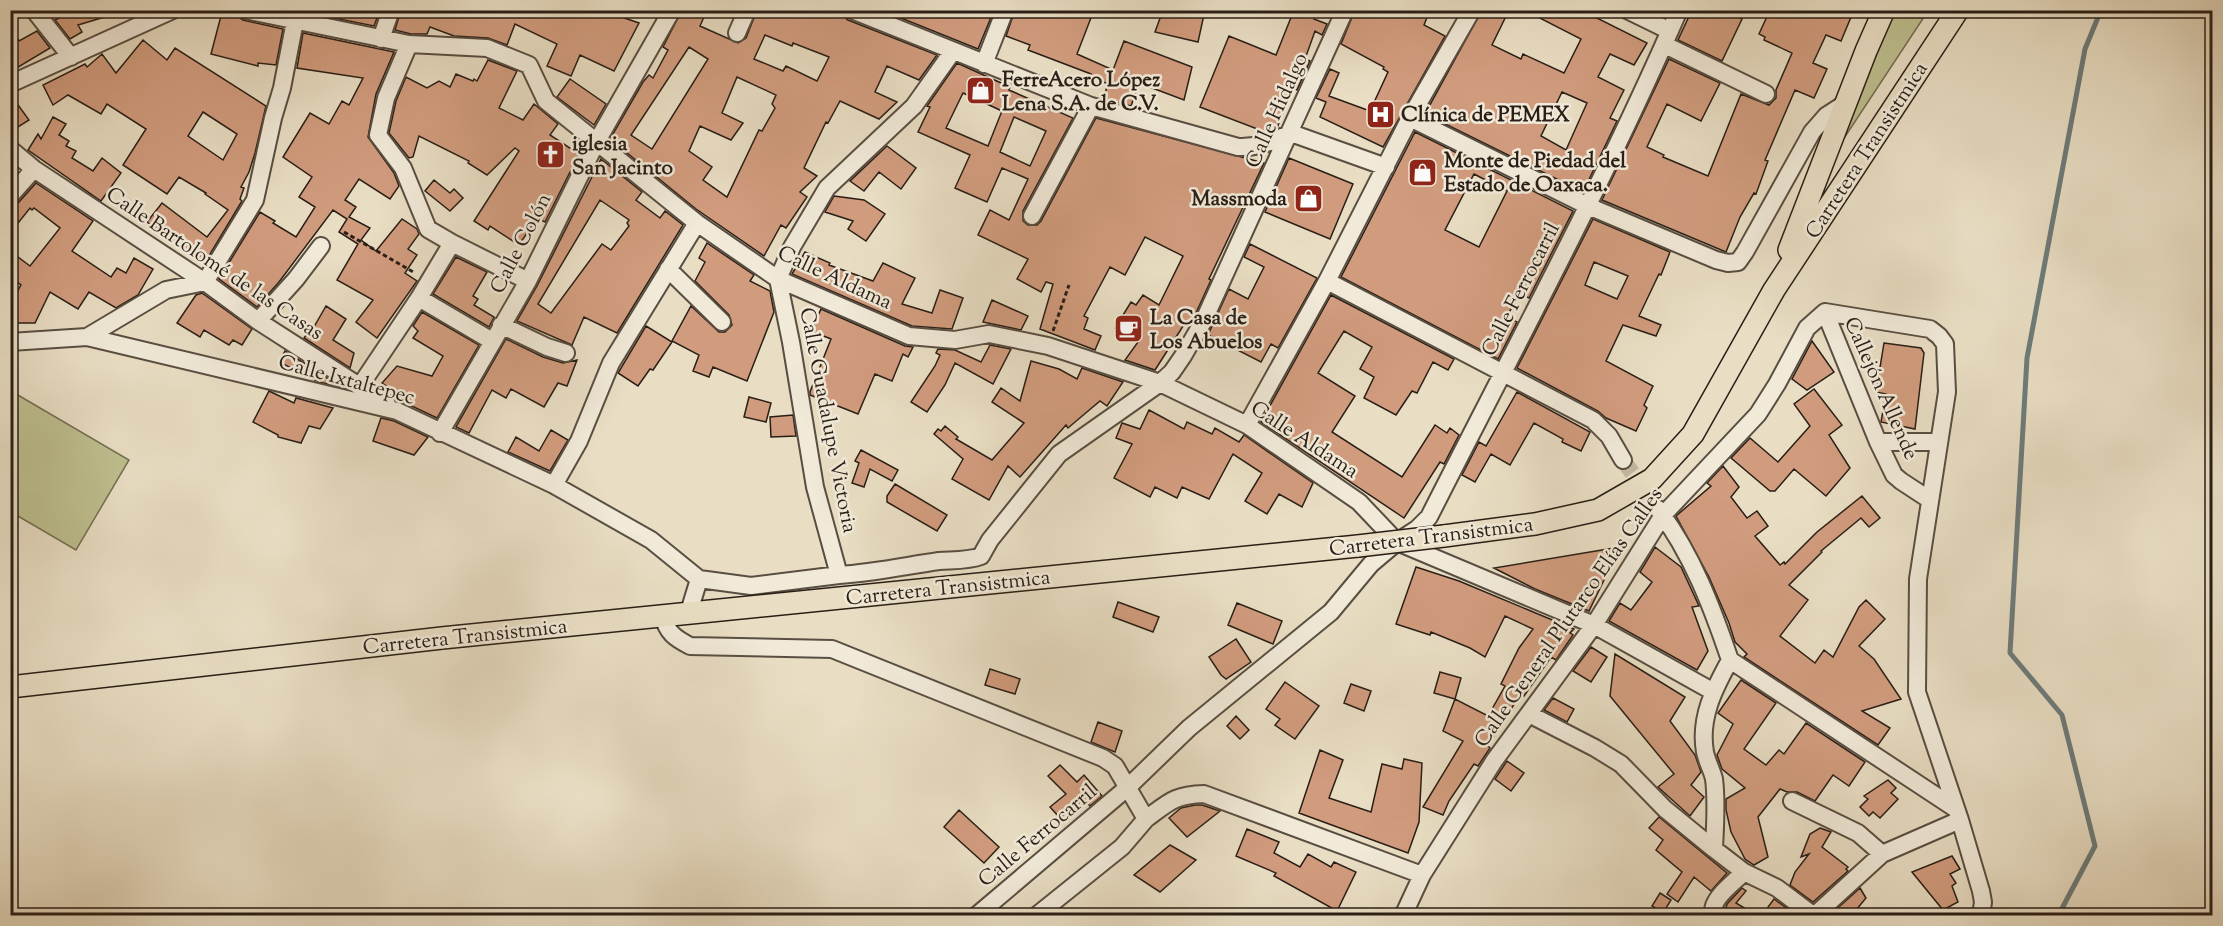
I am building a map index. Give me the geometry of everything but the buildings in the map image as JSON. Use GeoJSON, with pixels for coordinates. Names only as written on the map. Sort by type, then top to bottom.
{"type":"FeatureCollection","features":[{"type":"Feature","properties":{"kind":"main road","name":"Carretera Transistmica"},"geometry":{"type":"LineString","coordinates":[[1774,290],[1884,10]]}},
{"type":"Feature","properties":{"kind":"main road","name":"Carretera Transistmica"},"geometry":{"type":"LineString","coordinates":[[10,687],[689,612],[1358,546],[1535,524],[1598,510],[1652,479],[1693,434],[1774,290],[1958,10]]}},
{"type":"Feature","properties":{"kind":"street"},"geometry":{"type":"LineString","coordinates":[[34,10],[71,57]]}},
{"type":"Feature","properties":{"kind":"street"},"geometry":{"type":"LineString","coordinates":[[10,84],[173,10]]}},
{"type":"Feature","properties":{"kind":"street","name":"Calle Aldama"},"geometry":{"type":"LineString","coordinates":[[245,10],[409,44],[487,48],[529,65],[546,101],[697,223],[778,279],[909,336],[955,340],[989,334],[1048,346],[1160,383],[1247,425],[1359,502],[1397,542]]}},
{"type":"Feature","properties":{"kind":"street"},"geometry":{"type":"LineString","coordinates":[[381,39],[391,10]]}},
{"type":"Feature","properties":{"kind":"street"},"geometry":{"type":"LineString","coordinates":[[737,33],[747,10]]}},
{"type":"Feature","properties":{"kind":"street"},"geometry":{"type":"LineString","coordinates":[[984,64],[1005,10]]}},
{"type":"Feature","properties":{"kind":"street","name":"Calle Hidalgo"},"geometry":{"type":"LineString","coordinates":[[839,575],[875,573],[981,556],[990,540],[1059,454],[1173,372],[1204,320],[1345,10]]}},
{"type":"Feature","properties":{"kind":"street"},"geometry":{"type":"LineString","coordinates":[[1247,425],[1327,281],[1410,118],[1472,10]]}},
{"type":"Feature","properties":{"kind":"street"},"geometry":{"type":"LineString","coordinates":[[1627,10],[1667,38],[1766,94]]}},
{"type":"Feature","properties":{"kind":"street","name":"Calle Ferrocarril"},"geometry":{"type":"LineString","coordinates":[[976,915],[1126,788],[1189,728],[1331,612],[1371,564],[1429,517],[1588,206],[1679,10]]}},
{"type":"Feature","properties":{"kind":"street"},"geometry":{"type":"LineString","coordinates":[[860,12],[1091,106],[1238,147],[1251,148],[1264,145],[1291,133],[1386,167]]}},
{"type":"Feature","properties":{"kind":"street","name":"Calle Colón"},"geometry":{"type":"LineString","coordinates":[[440,433],[528,281],[596,143],[665,13]]}},
{"type":"Feature","properties":{"kind":"street"},"geometry":{"type":"LineString","coordinates":[[87,337],[166,290],[205,282],[255,200],[282,88],[295,21]]}},
{"type":"Feature","properties":{"kind":"street"},"geometry":{"type":"LineString","coordinates":[[409,44],[386,98],[378,135],[403,168],[428,229],[528,281]]}},
{"type":"Feature","properties":{"kind":"street"},"geometry":{"type":"LineString","coordinates":[[778,279],[792,247],[827,188],[914,106],[953,51]]}},
{"type":"Feature","properties":{"kind":"street"},"geometry":{"type":"LineString","coordinates":[[1410,118],[1588,206],[1728,263],[1738,262],[1812,132],[1826,116],[1846,103]]}},
{"type":"Feature","properties":{"kind":"street"},"geometry":{"type":"LineString","coordinates":[[1032,216],[1091,106]]}},
{"type":"Feature","properties":{"kind":"street","name":"Calle Bartolomé de las Casas"},"geometry":{"type":"LineString","coordinates":[[10,149],[34,169],[205,282],[258,321],[397,411]]}},
{"type":"Feature","properties":{"kind":"street"},"geometry":{"type":"LineString","coordinates":[[10,196],[34,169]]}},
{"type":"Feature","properties":{"kind":"street"},"geometry":{"type":"LineString","coordinates":[[554,485],[579,441],[611,363],[697,223]]}},
{"type":"Feature","properties":{"kind":"street"},"geometry":{"type":"LineString","coordinates":[[360,387],[419,298],[452,243]]}},
{"type":"Feature","properties":{"kind":"street"},"geometry":{"type":"LineString","coordinates":[[258,321],[296,279],[321,246]]}},
{"type":"Feature","properties":{"kind":"street"},"geometry":{"type":"LineString","coordinates":[[668,269],[722,322]]}},
{"type":"Feature","properties":{"kind":"street","name":"Calle Guadalupe Victoria"},"geometry":{"type":"LineString","coordinates":[[778,279],[815,487],[839,575]]}},
{"type":"Feature","properties":{"kind":"street"},"geometry":{"type":"LineString","coordinates":[[1327,281],[1593,420],[1609,436],[1623,460]]}},
{"type":"Feature","properties":{"kind":"street"},"geometry":{"type":"LineString","coordinates":[[419,298],[492,341]]}},
{"type":"Feature","properties":{"kind":"street"},"geometry":{"type":"LineString","coordinates":[[1825,312],[1930,329],[1945,344],[1947,392],[1918,579],[1917,692],[1981,891],[1983,902],[1981,915]]}},
{"type":"Feature","properties":{"kind":"street","name":"Calle General Plutarco Elías Calles"},"geometry":{"type":"LineString","coordinates":[[1403,915],[1422,875],[1494,761],[1594,625],[1660,512],[1758,414],[1807,328],[1825,312]]}},
{"type":"Feature","properties":{"kind":"street","name":"Callejón Allende"},"geometry":{"type":"LineString","coordinates":[[1825,312],[1878,442],[1894,475],[1900,482],[1930,500]]}},
{"type":"Feature","properties":{"kind":"street"},"geometry":{"type":"LineString","coordinates":[[501,325],[547,347],[566,353]]}},
{"type":"Feature","properties":{"kind":"street","name":"Calle Ixtaltepec"},"geometry":{"type":"LineString","coordinates":[[10,342],[87,337],[397,411],[554,485],[651,540],[699,579]]}},
{"type":"Feature","properties":{"kind":"street"},"geometry":{"type":"LineString","coordinates":[[1878,442],[1938,442]]}},
{"type":"Feature","properties":{"kind":"street"},"geometry":{"type":"LineString","coordinates":[[1660,512],[1692,564],[1713,612],[1730,660],[1958,814]]}},
{"type":"Feature","properties":{"kind":"street"},"geometry":{"type":"LineString","coordinates":[[1397,542],[1594,625],[1712,692]]}},
{"type":"Feature","properties":{"kind":"street"},"geometry":{"type":"LineString","coordinates":[[689,612],[699,579],[751,586],[839,575]]}},
{"type":"Feature","properties":{"kind":"street"},"geometry":{"type":"LineString","coordinates":[[663,616],[672,637],[690,646],[832,649],[1103,758],[1115,766],[1146,819]]}},
{"type":"Feature","properties":{"kind":"street"},"geometry":{"type":"LineString","coordinates":[[1714,849],[1714,778],[1703,742],[1704,723],[1712,692],[1730,660]]}},
{"type":"Feature","properties":{"kind":"street"},"geometry":{"type":"LineString","coordinates":[[1529,714],[1621,764],[1665,809],[1714,849],[1744,872],[1777,888],[1814,915],[1882,854],[1958,814]]}},
{"type":"Feature","properties":{"kind":"street"},"geometry":{"type":"LineString","coordinates":[[1036,915],[1122,847],[1146,819],[1171,800],[1185,795],[1204,794],[1422,875]]}},
{"type":"Feature","properties":{"kind":"street"},"geometry":{"type":"LineString","coordinates":[[1792,801],[1858,833],[1882,854]]}},
{"type":"Feature","properties":{"kind":"street"},"geometry":{"type":"LineString","coordinates":[[1714,915],[1713,904],[1744,872]]}},
{"type":"Feature","properties":{"kind":"path"},"geometry":{"type":"LineString","coordinates":[[344,232],[429,281]]}},
{"type":"Feature","properties":{"kind":"path"},"geometry":{"type":"LineString","coordinates":[[1048,346],[1069,285]]}},
{"type":"Feature","properties":{"kind":"green space"},"geometry":{"type":"Polygon","coordinates":[[[1892,11],[1928,11],[1827,164],[1892,11]]]}},
{"type":"Feature","properties":{"kind":"green space"},"geometry":{"type":"Polygon","coordinates":[[[11,391],[129,460],[76,550],[11,512],[11,391]]]}},
{"type":"Feature","properties":{"kind":"waterway"},"geometry":{"type":"LineString","coordinates":[[2058,916],[2095,846],[2062,715],[2010,653],[2027,358],[2085,49],[2101,10]]}},
{"type":"Feature","properties":{"kind":"tunnel"},"geometry":{"type":"LineString","coordinates":[[1623,460],[1658,509]]}},
{"type":"Feature","properties":{"kind":"place","name":"FerreAcero López Lena S.A. de C.V."},"geometry":{"type":"Point","coordinates":[981,91]}},
{"type":"Feature","properties":{"kind":"place","name":"Clínica de PEMEX"},"geometry":{"type":"Point","coordinates":[1380,114]}},
{"type":"Feature","properties":{"kind":"place","name":"iglesia San Jacinto"},"geometry":{"type":"Point","coordinates":[551,155]}},
{"type":"Feature","properties":{"kind":"place","name":"Monte de Piedad del Estado de Oaxaca."},"geometry":{"type":"Point","coordinates":[1423,172]}},
{"type":"Feature","properties":{"kind":"place","name":"Massmoda"},"geometry":{"type":"Point","coordinates":[1308,198]}},
{"type":"Feature","properties":{"kind":"place","name":"La Casa de Los Abuelos"},"geometry":{"type":"Point","coordinates":[1129,329]}}]}
